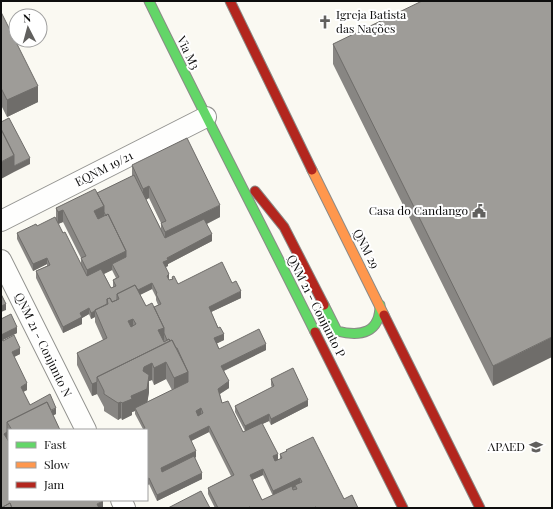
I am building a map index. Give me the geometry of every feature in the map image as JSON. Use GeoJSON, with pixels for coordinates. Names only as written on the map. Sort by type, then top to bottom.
{"type":"FeatureCollection","features":[{"type":"Feature","properties":{"kind":"main road","name":"Via M3"},"geometry":{"type":"LineString","coordinates":[[150,1],[206,116]]}},
{"type":"Feature","properties":{"kind":"main road","name":"QNM 29"},"geometry":{"type":"LineString","coordinates":[[230,1],[277,100],[480,508]]}},
{"type":"Feature","properties":{"kind":"main road","name":"QNM 21 - Conjunto P"},"geometry":{"type":"LineString","coordinates":[[206,116],[229,159],[403,508]]}},
{"type":"Feature","properties":{"kind":"main road"},"geometry":{"type":"LineString","coordinates":[[229,159],[284,227],[337,331],[356,334],[371,328],[379,318],[380,305]]}},
{"type":"Feature","properties":{"kind":"street","name":"EQNM 19/21"},"geometry":{"type":"LineString","coordinates":[[1,222],[206,116]]}},
{"type":"Feature","properties":{"kind":"street","name":"QNM 21 - Conjunto N"},"geometry":{"type":"LineString","coordinates":[[1,260],[86,429]]}},
{"type":"Feature","properties":{"kind":"building","name":"Casa do Candango"},"geometry":{"type":"Polygon","coordinates":[[[422,1],[552,1],[552,337],[493,366],[333,44],[422,1]]]}},
{"type":"Feature","properties":{"kind":"building"},"geometry":{"type":"Polygon","coordinates":[[[1,12],[8,26],[8,48],[19,48],[38,86],[7,100],[1,88],[1,12]]]}},
{"type":"Feature","properties":{"kind":"building"},"geometry":{"type":"Polygon","coordinates":[[[9,118],[30,158],[14,166],[14,155],[1,129],[1,122],[9,118]]]}},
{"type":"Feature","properties":{"kind":"building"},"geometry":{"type":"Polygon","coordinates":[[[1,129],[14,155],[1,162],[1,129]]]}},
{"type":"Feature","properties":{"kind":"building"},"geometry":{"type":"Polygon","coordinates":[[[187,138],[220,205],[165,232],[161,223],[166,221],[149,186],[143,189],[132,165],[187,138]]]}},
{"type":"Feature","properties":{"kind":"building"},"geometry":{"type":"Polygon","coordinates":[[[134,175],[165,238],[204,219],[212,234],[167,258],[168,260],[163,262],[169,274],[167,276],[169,280],[173,279],[172,277],[174,276],[178,284],[222,262],[232,283],[236,281],[241,291],[209,307],[218,328],[220,327],[224,334],[214,338],[219,349],[259,329],[266,344],[221,366],[229,381],[218,389],[222,403],[228,401],[243,432],[262,423],[278,454],[273,456],[275,461],[282,458],[280,454],[287,451],[286,450],[313,437],[344,499],[352,495],[358,508],[218,508],[208,488],[234,475],[209,426],[189,436],[196,451],[161,468],[162,472],[194,456],[202,473],[157,495],[148,478],[148,429],[144,429],[145,428],[135,408],[188,382],[188,372],[177,348],[172,340],[167,340],[164,333],[164,328],[154,307],[161,304],[152,283],[138,290],[135,285],[117,294],[117,300],[112,302],[110,298],[107,299],[107,304],[91,313],[89,308],[80,313],[82,317],[63,327],[36,271],[50,265],[47,258],[33,264],[17,233],[36,224],[37,226],[55,217],[63,233],[65,232],[87,276],[101,269],[111,288],[116,286],[113,280],[119,277],[112,264],[126,257],[126,251],[108,214],[106,216],[104,212],[104,206],[97,193],[134,175]],[[201,408],[196,411],[198,416],[203,413],[201,408]],[[263,469],[250,475],[262,500],[292,486],[293,490],[297,489],[295,485],[302,482],[300,478],[273,491],[263,469]]]}},
{"type":"Feature","properties":{"kind":"building"},"geometry":{"type":"Polygon","coordinates":[[[95,189],[104,206],[94,211],[98,219],[108,214],[126,251],[87,270],[81,258],[86,256],[63,210],[58,212],[56,208],[95,189]]]}},
{"type":"Feature","properties":{"kind":"building"},"geometry":{"type":"Polygon","coordinates":[[[135,285],[146,306],[152,303],[164,328],[158,330],[164,342],[169,339],[170,341],[97,377],[97,382],[92,384],[77,353],[107,338],[95,310],[108,304],[107,299],[110,298],[112,302],[119,299],[117,294],[135,285]],[[133,319],[128,321],[131,327],[136,324],[133,319]]]}},
{"type":"Feature","properties":{"kind":"building"},"geometry":{"type":"Polygon","coordinates":[[[1,294],[6,304],[1,306],[1,294]]]}},
{"type":"Feature","properties":{"kind":"building"},"geometry":{"type":"Polygon","coordinates":[[[11,314],[17,327],[1,335],[1,319],[11,314]]]}},
{"type":"Feature","properties":{"kind":"building"},"geometry":{"type":"Polygon","coordinates":[[[14,335],[20,348],[12,352],[27,383],[21,387],[30,405],[50,394],[56,408],[51,410],[47,402],[7,422],[7,432],[4,434],[8,440],[8,501],[103,501],[97,504],[99,508],[12,508],[10,503],[1,508],[1,337],[3,341],[14,335]]]}},
{"type":"Feature","properties":{"kind":"building"},"geometry":{"type":"Polygon","coordinates":[[[172,340],[188,372],[174,378],[166,362],[154,368],[152,363],[144,367],[143,371],[149,375],[147,389],[131,396],[132,399],[118,403],[104,394],[97,377],[172,340]]]}},
{"type":"Feature","properties":{"kind":"building"},"geometry":{"type":"Polygon","coordinates":[[[293,368],[308,400],[271,419],[269,414],[245,426],[235,406],[274,386],[271,379],[293,368]]]}},
{"type":"Feature","properties":{"kind":"building"},"geometry":{"type":"Polygon","coordinates":[[[47,402],[60,429],[11,429],[7,422],[47,402]]]}},
{"type":"Feature","properties":{"kind":"building"},"geometry":{"type":"Polygon","coordinates":[[[201,491],[210,508],[168,508],[201,491]]]}},
{"type":"Feature","properties":{"kind":"building"},"geometry":{"type":"Polygon","coordinates":[[[10,503],[12,508],[1,508],[10,503]]]}},
{"type":"Feature","properties":{"kind":"traffic: fast"},"geometry":{"type":"LineString","coordinates":[[149,1],[315,332]]}},
{"type":"Feature","properties":{"kind":"traffic: fast"},"geometry":{"type":"LineString","coordinates":[[324,305],[337,331],[346,333],[361,333],[368,331],[373,327],[377,322],[380,305]]}},
{"type":"Feature","properties":{"kind":"traffic: slow"},"geometry":{"type":"LineString","coordinates":[[312,170],[384,315]]}},
{"type":"Feature","properties":{"kind":"traffic: jam"},"geometry":{"type":"LineString","coordinates":[[230,1],[312,170]]}},
{"type":"Feature","properties":{"kind":"traffic: jam"},"geometry":{"type":"LineString","coordinates":[[255,191],[284,227],[324,305]]}},
{"type":"Feature","properties":{"kind":"traffic: jam"},"geometry":{"type":"LineString","coordinates":[[384,315],[480,508]]}},
{"type":"Feature","properties":{"kind":"traffic: jam"},"geometry":{"type":"LineString","coordinates":[[315,332],[403,508]]}},
{"type":"Feature","properties":{"kind":"place","name":"Igreja Batista das Nações"},"geometry":{"type":"Point","coordinates":[325,22]}},
{"type":"Feature","properties":{"kind":"place","name":"Casa do Candango"},"geometry":{"type":"Point","coordinates":[479,211]}},
{"type":"Feature","properties":{"kind":"place","name":"APAED"},"geometry":{"type":"Point","coordinates":[536,447]}}]}
